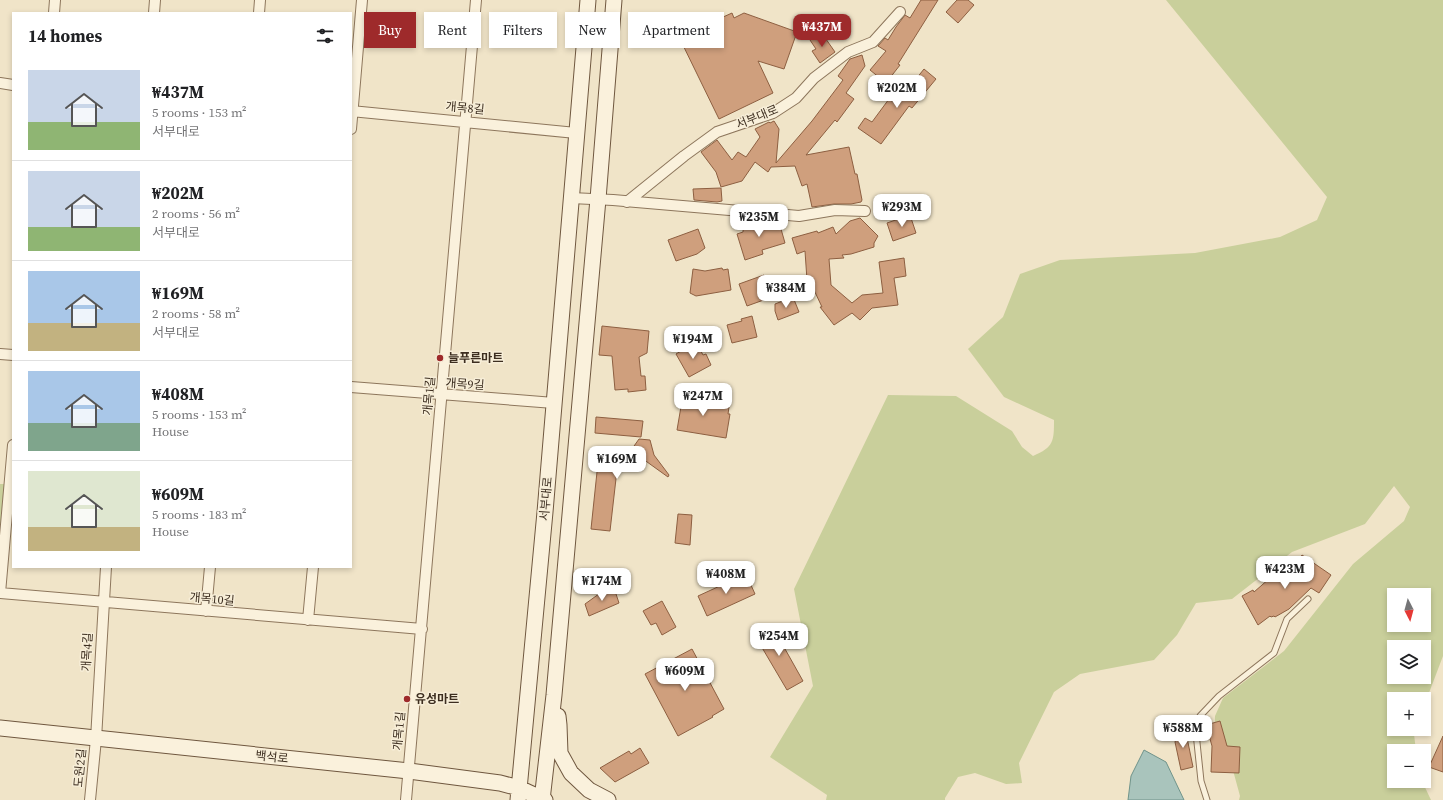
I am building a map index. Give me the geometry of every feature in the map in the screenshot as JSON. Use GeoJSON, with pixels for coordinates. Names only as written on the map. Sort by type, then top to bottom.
{"type":"FeatureCollection","features":[{"type":"Feature","properties":{"kind":"main road","name":"서부대로"},"geometry":{"type":"LineString","coordinates":[[518,794],[544,520],[588,0]]}},
{"type":"Feature","properties":{"kind":"main road","name":"서부대로"},"geometry":{"type":"LineString","coordinates":[[546,800],[614,0]]}},
{"type":"Feature","properties":{"kind":"main road"},"geometry":{"type":"LineString","coordinates":[[554,695],[559,725],[560,753],[571,773],[589,790],[608,800]]}},
{"type":"Feature","properties":{"kind":"main road","name":"백석로"},"geometry":{"type":"LineString","coordinates":[[0,728],[409,770],[500,783],[518,794],[546,800]]}},
{"type":"Feature","properties":{"kind":"street"},"geometry":{"type":"LineString","coordinates":[[54,12],[56,0]]}},
{"type":"Feature","properties":{"kind":"street"},"geometry":{"type":"LineString","coordinates":[[154,12],[156,0]]}},
{"type":"Feature","properties":{"kind":"street"},"geometry":{"type":"LineString","coordinates":[[259,12],[260,0]]}},
{"type":"Feature","properties":{"kind":"street"},"geometry":{"type":"LineString","coordinates":[[352,111],[362,0]]}},
{"type":"Feature","properties":{"kind":"street","name":"개목1길"},"geometry":{"type":"LineString","coordinates":[[406,800],[476,0]]}},
{"type":"Feature","properties":{"kind":"street","name":"서부대로"},"geometry":{"type":"LineString","coordinates":[[627,202],[684,156],[717,132],[773,113],[796,98],[814,78],[848,52],[873,42],[900,12]]}},
{"type":"Feature","properties":{"kind":"street"},"geometry":{"type":"LineString","coordinates":[[0,83],[12,85]]}},
{"type":"Feature","properties":{"kind":"street","name":"개목8길"},"geometry":{"type":"LineString","coordinates":[[352,111],[576,132]]}},
{"type":"Feature","properties":{"kind":"street"},"geometry":{"type":"LineString","coordinates":[[571,198],[799,216],[835,210],[865,211]]}},
{"type":"Feature","properties":{"kind":"street"},"geometry":{"type":"LineString","coordinates":[[0,354],[12,355]]}},
{"type":"Feature","properties":{"kind":"street","name":"개목9길"},"geometry":{"type":"LineString","coordinates":[[352,387],[554,403]]}},
{"type":"Feature","properties":{"kind":"street"},"geometry":{"type":"LineString","coordinates":[[0,593],[12,456]]}},
{"type":"Feature","properties":{"kind":"street","name":"개목4길"},"geometry":{"type":"LineString","coordinates":[[96,739],[102,602],[106,568]]}},
{"type":"Feature","properties":{"kind":"street"},"geometry":{"type":"LineString","coordinates":[[206,611],[210,568]]}},
{"type":"Feature","properties":{"kind":"street"},"geometry":{"type":"LineString","coordinates":[[308,620],[313,568]]}},
{"type":"Feature","properties":{"kind":"street","name":"개목10길"},"geometry":{"type":"LineString","coordinates":[[0,593],[422,629]]}},
{"type":"Feature","properties":{"kind":"street","name":"도원2길"},"geometry":{"type":"LineString","coordinates":[[90,800],[96,739]]}},
{"type":"Feature","properties":{"kind":"lane"},"geometry":{"type":"LineString","coordinates":[[1207,800],[1201,781],[1196,733],[1200,716],[1219,696],[1274,653],[1287,619],[1308,599]]}},
{"type":"Feature","properties":{"kind":"green space"},"geometry":{"type":"Polygon","coordinates":[[[1166,0],[1443,0],[1443,656],[1429,692],[1387,692],[1387,736],[1414,736],[1415,744],[1387,744],[1387,788],[1425,788],[1431,800],[1239,800],[1240,796],[1231,763],[1214,738],[1215,716],[1223,698],[1284,651],[1353,564],[1404,521],[1410,507],[1394,486],[1365,524],[1292,552],[1232,599],[1196,603],[1177,635],[1154,660],[1080,674],[1054,692],[1019,763],[1022,783],[1006,784],[975,773],[958,777],[945,800],[826,800],[827,795],[770,757],[813,686],[794,589],[888,395],[956,396],[1012,431],[1022,447],[1033,456],[1045,450],[1049,446],[1054,433],[1054,420],[1004,397],[968,349],[1003,317],[1020,274],[1060,260],[1195,253],[1280,237],[1317,220],[1327,197],[1166,0]]]}},
{"type":"Feature","properties":{"kind":"green space"},"geometry":{"type":"Polygon","coordinates":[[[0,484],[7,484],[0,552],[0,484]]]}},
{"type":"Feature","properties":{"kind":"water"},"geometry":{"type":"Polygon","coordinates":[[[1144,750],[1166,762],[1184,800],[1128,800],[1131,776],[1144,750]]]}},
{"type":"Feature","properties":{"kind":"building"},"geometry":{"type":"Polygon","coordinates":[[[921,0],[938,0],[898,64],[900,65],[886,83],[870,70],[886,51],[878,46],[885,38],[888,40],[905,15],[910,18],[921,0]]]}},
{"type":"Feature","properties":{"kind":"building"},"geometry":{"type":"Polygon","coordinates":[[[957,0],[968,0],[974,5],[958,23],[946,12],[957,0]]]}},
{"type":"Feature","properties":{"kind":"building"},"geometry":{"type":"Polygon","coordinates":[[[732,13],[734,18],[744,13],[797,32],[784,69],[758,61],[773,93],[719,119],[684,48],[724,48],[724,17],[732,13]]]}},
{"type":"Feature","properties":{"kind":"building"},"geometry":{"type":"Polygon","coordinates":[[[821,32],[835,52],[820,63],[812,51],[816,49],[810,40],[821,32]]]}},
{"type":"Feature","properties":{"kind":"building"},"geometry":{"type":"Polygon","coordinates":[[[862,55],[865,66],[846,93],[854,99],[837,122],[835,120],[806,155],[849,147],[855,174],[857,174],[862,200],[861,202],[812,207],[807,184],[802,186],[795,166],[771,167],[768,172],[755,162],[742,181],[721,187],[716,172],[701,152],[717,140],[732,160],[738,152],[746,157],[760,137],[755,129],[774,121],[779,129],[776,163],[812,121],[843,80],[838,76],[850,59],[862,55]]]}},
{"type":"Feature","properties":{"kind":"building"},"geometry":{"type":"Polygon","coordinates":[[[924,69],[936,79],[912,108],[909,106],[881,144],[858,128],[865,118],[872,122],[889,99],[896,104],[924,69]]]}},
{"type":"Feature","properties":{"kind":"building"},"geometry":{"type":"Polygon","coordinates":[[[721,188],[722,201],[694,200],[693,189],[721,188]]]}},
{"type":"Feature","properties":{"kind":"building"},"geometry":{"type":"Polygon","coordinates":[[[910,215],[916,233],[893,241],[887,223],[910,215]]]}},
{"type":"Feature","properties":{"kind":"building"},"geometry":{"type":"Polygon","coordinates":[[[744,218],[756,219],[755,228],[779,222],[785,243],[762,250],[763,254],[745,260],[737,234],[743,232],[744,218]]]}},
{"type":"Feature","properties":{"kind":"building"},"geometry":{"type":"Polygon","coordinates":[[[860,218],[878,236],[874,243],[874,247],[851,254],[842,255],[844,258],[829,259],[831,285],[852,303],[862,295],[883,293],[879,262],[904,258],[906,276],[894,278],[898,305],[872,308],[860,320],[852,313],[834,325],[820,307],[822,307],[814,290],[809,291],[803,281],[807,280],[805,251],[797,254],[792,238],[817,231],[818,233],[833,227],[836,234],[850,221],[860,218]]]}},
{"type":"Feature","properties":{"kind":"building"},"geometry":{"type":"Polygon","coordinates":[[[698,229],[705,248],[697,254],[676,261],[668,240],[698,229]]]}},
{"type":"Feature","properties":{"kind":"building"},"geometry":{"type":"Polygon","coordinates":[[[722,268],[723,270],[728,269],[731,290],[696,296],[690,293],[693,269],[705,271],[722,268]]]}},
{"type":"Feature","properties":{"kind":"building"},"geometry":{"type":"Polygon","coordinates":[[[764,275],[772,297],[747,306],[739,284],[764,275]]]}},
{"type":"Feature","properties":{"kind":"building"},"geometry":{"type":"Polygon","coordinates":[[[793,297],[799,312],[778,320],[775,311],[775,304],[793,297]]]}},
{"type":"Feature","properties":{"kind":"building"},"geometry":{"type":"Polygon","coordinates":[[[752,316],[757,337],[732,343],[727,325],[742,321],[741,319],[752,316]]]}},
{"type":"Feature","properties":{"kind":"building"},"geometry":{"type":"Polygon","coordinates":[[[602,326],[649,331],[647,353],[639,357],[641,376],[645,376],[646,390],[628,392],[628,389],[615,390],[612,356],[599,355],[602,326]]]}},
{"type":"Feature","properties":{"kind":"building"},"geometry":{"type":"Polygon","coordinates":[[[696,342],[703,355],[706,354],[711,365],[689,377],[676,354],[696,342]]]}},
{"type":"Feature","properties":{"kind":"building"},"geometry":{"type":"Polygon","coordinates":[[[683,395],[710,399],[709,404],[729,407],[728,414],[730,414],[726,438],[677,430],[683,395]]]}},
{"type":"Feature","properties":{"kind":"building"},"geometry":{"type":"Polygon","coordinates":[[[596,417],[643,421],[641,437],[595,433],[596,417]]]}},
{"type":"Feature","properties":{"kind":"building"},"geometry":{"type":"Polygon","coordinates":[[[639,439],[650,440],[654,455],[669,475],[668,477],[636,454],[634,471],[617,470],[610,531],[591,529],[599,453],[627,456],[639,439]]]}},
{"type":"Feature","properties":{"kind":"building"},"geometry":{"type":"Polygon","coordinates":[[[678,514],[692,515],[690,545],[675,543],[678,514]]]}},
{"type":"Feature","properties":{"kind":"building"},"geometry":{"type":"Polygon","coordinates":[[[1302,555],[1331,575],[1319,593],[1311,588],[1289,609],[1275,617],[1270,616],[1258,625],[1242,596],[1253,590],[1254,592],[1278,571],[1286,580],[1302,555]]]}},
{"type":"Feature","properties":{"kind":"building"},"geometry":{"type":"Polygon","coordinates":[[[746,574],[755,594],[707,616],[698,596],[746,574]]]}},
{"type":"Feature","properties":{"kind":"building"},"geometry":{"type":"Polygon","coordinates":[[[614,588],[619,603],[589,616],[585,604],[603,591],[614,588]]]}},
{"type":"Feature","properties":{"kind":"building"},"geometry":{"type":"Polygon","coordinates":[[[662,601],[676,627],[662,635],[656,623],[651,625],[643,611],[662,601]]]}},
{"type":"Feature","properties":{"kind":"building"},"geometry":{"type":"Polygon","coordinates":[[[771,624],[803,681],[787,690],[754,634],[771,624]]]}},
{"type":"Feature","properties":{"kind":"building"},"geometry":{"type":"Polygon","coordinates":[[[692,649],[724,709],[712,716],[713,717],[678,736],[645,674],[692,649]]]}},
{"type":"Feature","properties":{"kind":"building"},"geometry":{"type":"Polygon","coordinates":[[[1183,718],[1193,767],[1181,770],[1175,742],[1183,718]]]}},
{"type":"Feature","properties":{"kind":"building"},"geometry":{"type":"Polygon","coordinates":[[[1220,721],[1227,746],[1240,747],[1239,773],[1211,772],[1212,746],[1206,725],[1220,721]]]}},
{"type":"Feature","properties":{"kind":"building"},"geometry":{"type":"Polygon","coordinates":[[[1443,736],[1443,772],[1431,768],[1431,763],[1443,736]]]}},
{"type":"Feature","properties":{"kind":"building"},"geometry":{"type":"Polygon","coordinates":[[[640,748],[649,763],[615,782],[600,768],[629,751],[631,754],[640,748]]]}},
{"type":"Feature","properties":{"kind":"place","name":"늘푸른마트"},"geometry":{"type":"Point","coordinates":[440,358]}},
{"type":"Feature","properties":{"kind":"place","name":"유성마트"},"geometry":{"type":"Point","coordinates":[407,699]}}]}
